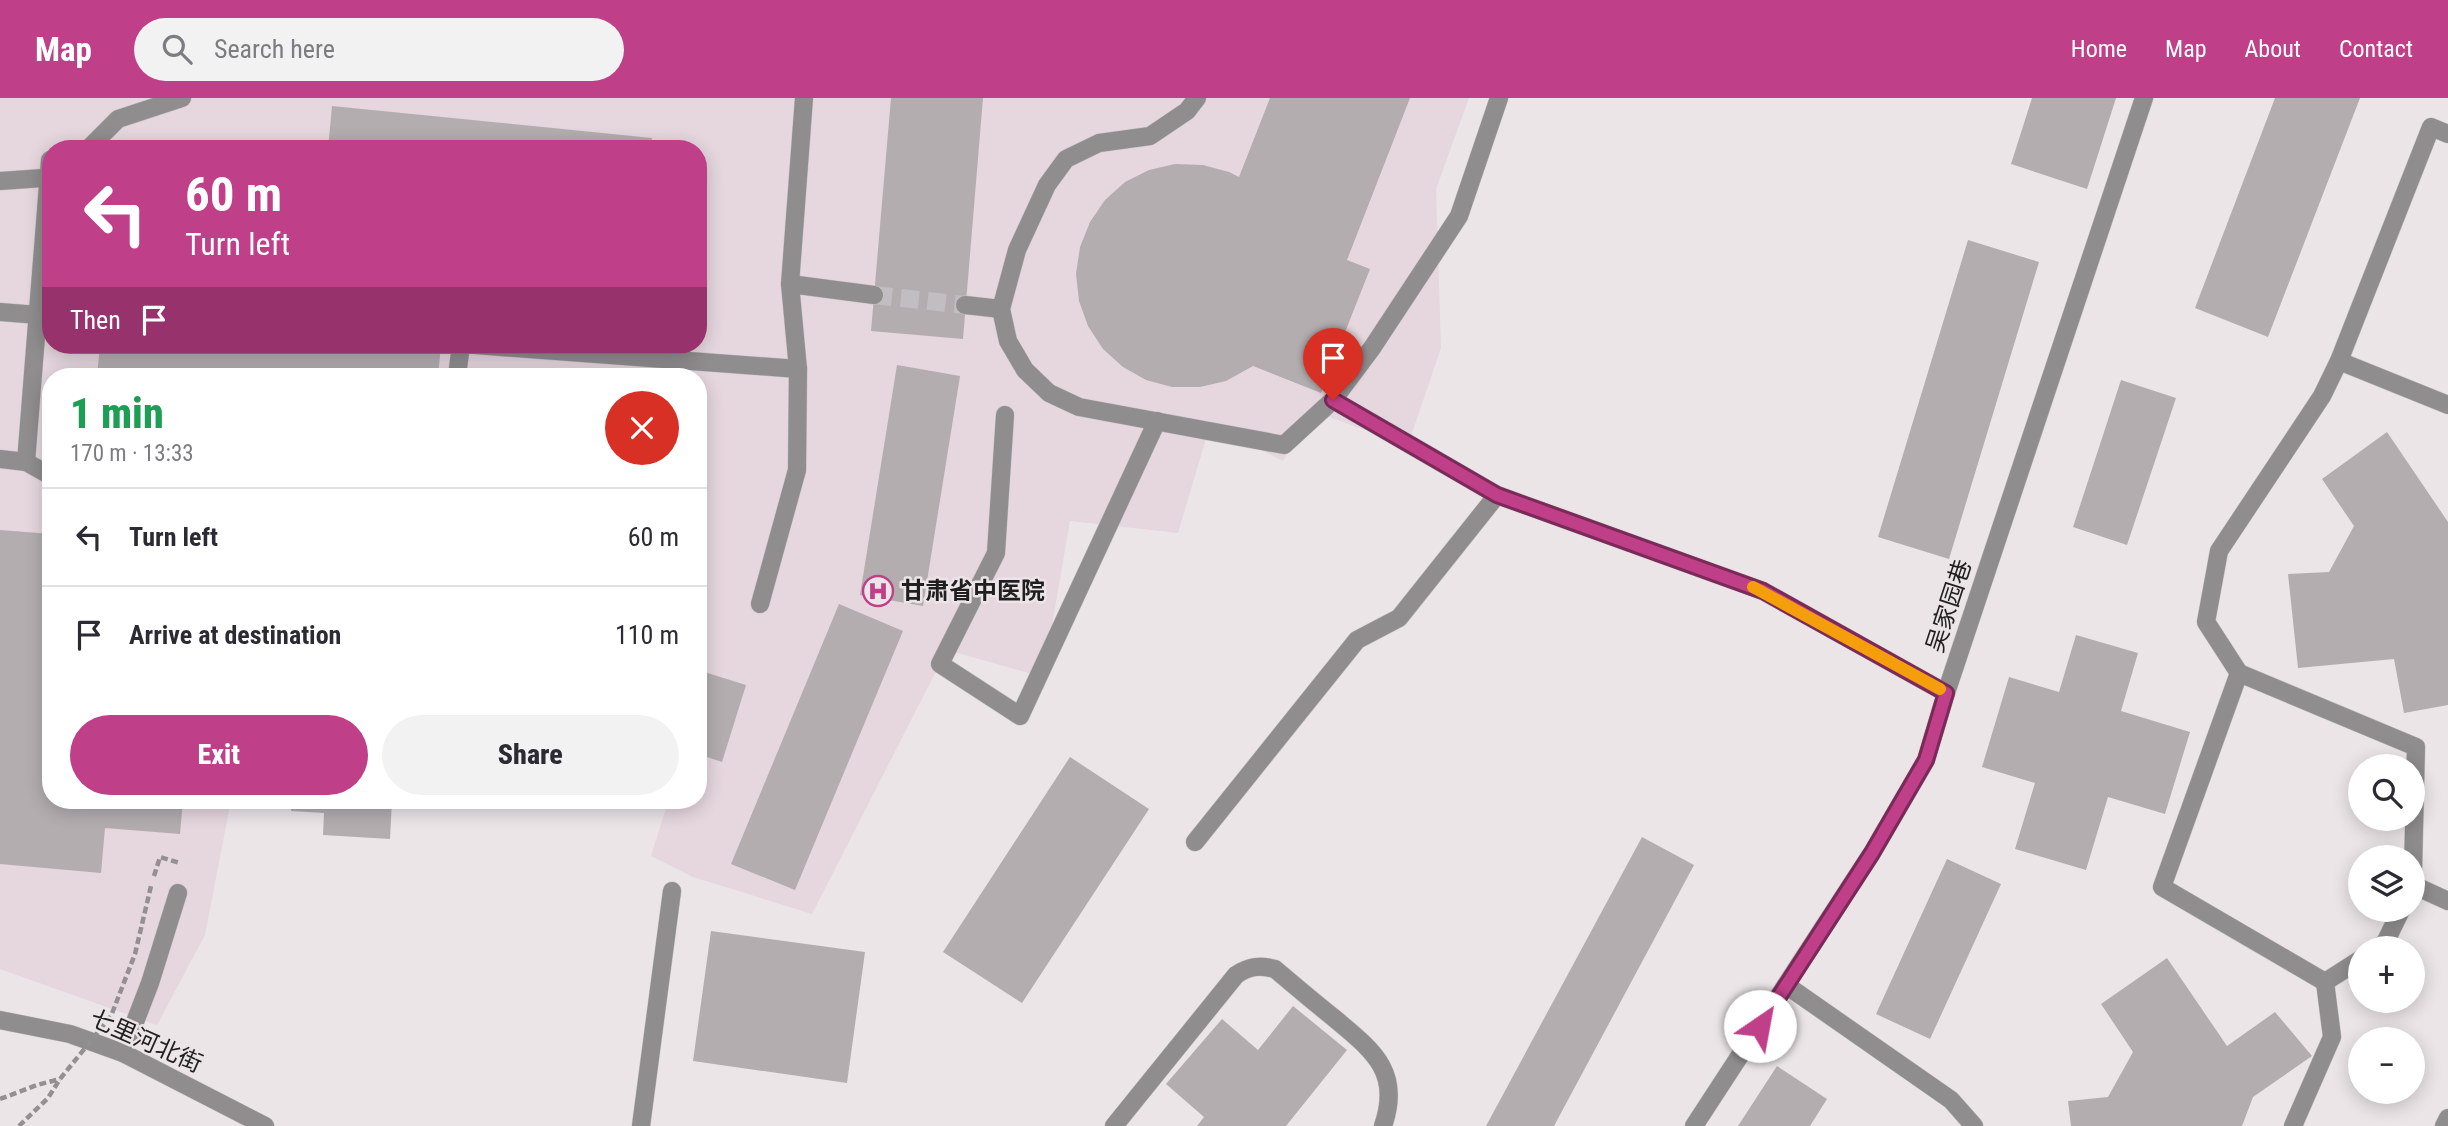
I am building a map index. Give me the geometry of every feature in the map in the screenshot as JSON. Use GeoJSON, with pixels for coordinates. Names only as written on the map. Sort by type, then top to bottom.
{"type":"FeatureCollection","features":[{"type":"Feature","properties":{"kind":"street"},"geometry":{"type":"LineString","coordinates":[[97,140],[118,119],[182,98]]}},
{"type":"Feature","properties":{"kind":"street"},"geometry":{"type":"LineString","coordinates":[[760,604],[797,470],[798,369],[790,284],[804,98]]}},
{"type":"Feature","properties":{"kind":"street"},"geometry":{"type":"LineString","coordinates":[[1197,98],[1186,111],[1150,135],[1099,143],[1066,159],[1047,185],[1017,250],[1001,309],[1008,341],[1025,370],[1049,393],[1079,407],[1284,445],[1333,400],[1372,348],[1459,216],[1499,98]]}},
{"type":"Feature","properties":{"kind":"street","name":"吴家园巷"},"geometry":{"type":"LineString","coordinates":[[1694,1126],[1872,853],[1926,760],[2144,98]]}},
{"type":"Feature","properties":{"kind":"street"},"geometry":{"type":"LineString","coordinates":[[2414,845],[2416,747],[2239,673],[2206,622],[2219,551],[2322,396],[2339,361],[2431,127],[2448,134]]}},
{"type":"Feature","properties":{"kind":"street"},"geometry":{"type":"LineString","coordinates":[[0,181],[42,178]]}},
{"type":"Feature","properties":{"kind":"street"},"geometry":{"type":"LineString","coordinates":[[26,462],[42,263]]}},
{"type":"Feature","properties":{"kind":"street"},"geometry":{"type":"LineString","coordinates":[[790,284],[874,295]]}},
{"type":"Feature","properties":{"kind":"street"},"geometry":{"type":"LineString","coordinates":[[965,305],[1001,309]]}},
{"type":"Feature","properties":{"kind":"street"},"geometry":{"type":"LineString","coordinates":[[0,312],[38,315]]}},
{"type":"Feature","properties":{"kind":"street"},"geometry":{"type":"LineString","coordinates":[[596,354],[798,369]]}},
{"type":"Feature","properties":{"kind":"street"},"geometry":{"type":"LineString","coordinates":[[2339,361],[2448,405]]}},
{"type":"Feature","properties":{"kind":"street"},"geometry":{"type":"LineString","coordinates":[[1333,400],[1497,495],[1763,591],[1946,693]]}},
{"type":"Feature","properties":{"kind":"street"},"geometry":{"type":"LineString","coordinates":[[1005,415],[996,554],[940,664],[1020,716],[1157,421]]}},
{"type":"Feature","properties":{"kind":"street"},"geometry":{"type":"LineString","coordinates":[[0,459],[26,462],[42,471]]}},
{"type":"Feature","properties":{"kind":"street"},"geometry":{"type":"LineString","coordinates":[[1195,842],[1357,640],[1399,618],[1497,495]]}},
{"type":"Feature","properties":{"kind":"street"},"geometry":{"type":"LineString","coordinates":[[2239,673],[2162,887],[2325,982]]}},
{"type":"Feature","properties":{"kind":"street"},"geometry":{"type":"LineString","coordinates":[[2425,890],[2448,901]]}},
{"type":"Feature","properties":{"kind":"street"},"geometry":{"type":"LineString","coordinates":[[645,1125],[672,891]]}},
{"type":"Feature","properties":{"kind":"street"},"geometry":{"type":"LineString","coordinates":[[123,1053],[150,983],[178,893]]}},
{"type":"Feature","properties":{"kind":"street"},"geometry":{"type":"LineString","coordinates":[[1114,1126],[1236,975],[1245,969],[1266,966],[1275,969],[1372,1050],[1383,1069],[1389,1090],[1388,1111],[1382,1126]]}},
{"type":"Feature","properties":{"kind":"street"},"geometry":{"type":"LineString","coordinates":[[2325,982],[2348,967]]}},
{"type":"Feature","properties":{"kind":"street"},"geometry":{"type":"LineString","coordinates":[[2293,1126],[2332,1037],[2325,982]]}},
{"type":"Feature","properties":{"kind":"street"},"geometry":{"type":"LineString","coordinates":[[1786,985],[1951,1100],[1975,1126]]}},
{"type":"Feature","properties":{"kind":"street","name":"七里河北街"},"geometry":{"type":"LineString","coordinates":[[0,1020],[70,1034],[123,1053],[265,1126]]}},
{"type":"Feature","properties":{"kind":"street"},"geometry":{"type":"LineString","coordinates":[[2444,1126],[2448,1118]]}},
{"type":"Feature","properties":{"kind":"path"},"geometry":{"type":"LineString","coordinates":[[19,1126],[48,1098],[111,1016],[135,954],[151,886]]}},
{"type":"Feature","properties":{"kind":"path"},"geometry":{"type":"LineString","coordinates":[[0,1099],[60,1079]]}},
{"type":"Feature","properties":{"kind":"shaded area","name":"甘肃省中医院"},"geometry":{"type":"Polygon","coordinates":[[[0,98],[1469,98],[1436,189],[1441,348],[1408,445],[1312,411],[1283,461],[1210,425],[1178,533],[1070,521],[1043,677],[947,650],[812,914],[693,877],[651,856],[666,809],[707,809],[707,368],[42,368],[42,809],[229,809],[205,935],[157,1025],[0,969],[0,98]]]}},
{"type":"Feature","properties":{"kind":"building"},"geometry":{"type":"Polygon","coordinates":[[[891,98],[983,98],[963,339],[871,331],[891,98]]]}},
{"type":"Feature","properties":{"kind":"building"},"geometry":{"type":"Polygon","coordinates":[[[1270,98],[1410,98],[1347,260],[1370,269],[1321,393],[1253,366],[1226,381],[1200,387],[1172,387],[1146,380],[1123,367],[1103,349],[1088,326],[1079,301],[1076,274],[1080,247],[1090,222],[1105,200],[1125,182],[1149,170],[1175,164],[1203,165],[1239,177],[1270,98]]]}},
{"type":"Feature","properties":{"kind":"building"},"geometry":{"type":"Polygon","coordinates":[[[2032,98],[2116,98],[2087,189],[2011,164],[2032,98]]]}},
{"type":"Feature","properties":{"kind":"building"},"geometry":{"type":"Polygon","coordinates":[[[2275,98],[2360,98],[2268,337],[2195,308],[2275,98]]]}},
{"type":"Feature","properties":{"kind":"building"},"geometry":{"type":"Polygon","coordinates":[[[332,106],[652,138],[652,140],[329,140],[332,106]]]}},
{"type":"Feature","properties":{"kind":"building"},"geometry":{"type":"Polygon","coordinates":[[[1968,240],[2039,262],[1949,559],[1878,537],[1968,240]]]}},
{"type":"Feature","properties":{"kind":"building"},"geometry":{"type":"Polygon","coordinates":[[[99,354],[440,354],[439,368],[98,368],[99,354]]]}},
{"type":"Feature","properties":{"kind":"building"},"geometry":{"type":"Polygon","coordinates":[[[897,365],[960,376],[923,606],[860,595],[897,365]]]}},
{"type":"Feature","properties":{"kind":"building"},"geometry":{"type":"Polygon","coordinates":[[[2121,380],[2176,398],[2127,545],[2073,527],[2121,380]]]}},
{"type":"Feature","properties":{"kind":"building"},"geometry":{"type":"Polygon","coordinates":[[[2387,432],[2448,522],[2448,705],[2404,713],[2394,659],[2298,668],[2288,574],[2329,572],[2354,526],[2322,479],[2387,432]]]}},
{"type":"Feature","properties":{"kind":"building"},"geometry":{"type":"Polygon","coordinates":[[[0,530],[42,533],[42,809],[182,809],[180,834],[105,828],[101,873],[0,864],[0,530]]]}},
{"type":"Feature","properties":{"kind":"building"},"geometry":{"type":"Polygon","coordinates":[[[839,604],[903,631],[795,890],[731,864],[839,604]]]}},
{"type":"Feature","properties":{"kind":"building"},"geometry":{"type":"Polygon","coordinates":[[[2076,635],[2138,653],[2121,711],[2190,732],[2165,814],[2108,797],[2086,870],[2015,849],[2035,783],[1982,767],[2009,677],[2059,692],[2076,635]]]}},
{"type":"Feature","properties":{"kind":"building"},"geometry":{"type":"Polygon","coordinates":[[[707,673],[746,685],[722,762],[707,757],[707,673]]]}},
{"type":"Feature","properties":{"kind":"building"},"geometry":{"type":"Polygon","coordinates":[[[1070,757],[1149,809],[1022,1003],[943,952],[1070,757]]]}},
{"type":"Feature","properties":{"kind":"building"},"geometry":{"type":"Polygon","coordinates":[[[392,809],[390,839],[323,835],[324,813],[291,811],[392,809]]]}},
{"type":"Feature","properties":{"kind":"building"},"geometry":{"type":"Polygon","coordinates":[[[1642,837],[1694,865],[1554,1126],[1486,1126],[1642,837]]]}},
{"type":"Feature","properties":{"kind":"building"},"geometry":{"type":"Polygon","coordinates":[[[1947,859],[2001,884],[1930,1039],[1876,1014],[1947,859]]]}},
{"type":"Feature","properties":{"kind":"building"},"geometry":{"type":"Polygon","coordinates":[[[711,931],[865,952],[847,1083],[693,1061],[711,931]]]}},
{"type":"Feature","properties":{"kind":"building"},"geometry":{"type":"Polygon","coordinates":[[[2167,958],[2227,1046],[2275,1012],[2312,1056],[2253,1097],[2242,1126],[2071,1126],[2068,1101],[2108,1097],[2133,1052],[2101,1004],[2167,958]]]}},
{"type":"Feature","properties":{"kind":"building"},"geometry":{"type":"Polygon","coordinates":[[[1293,1006],[1347,1050],[1286,1126],[1197,1126],[1204,1117],[1166,1084],[1222,1019],[1258,1050],[1293,1006]]]}},
{"type":"Feature","properties":{"kind":"building"},"geometry":{"type":"Polygon","coordinates":[[[1777,1066],[1827,1099],[1810,1126],[1738,1126],[1777,1066]]]}},
{"type":"Feature","properties":{"kind":"tunnel"},"geometry":{"type":"LineString","coordinates":[[874,295],[965,305]]}},
{"type":"Feature","properties":{"kind":"slow traffic"},"geometry":{"type":"LineString","coordinates":[[1753,587],[1940,689]]}},
{"type":"Feature","properties":{"kind":"place","name":"甘肃省中医院"},"geometry":{"type":"Point","coordinates":[878,591]}},
{"type":"Feature","properties":{"kind":"route"},"geometry":{"type":"LineString","coordinates":[[1333,400],[1497,495],[1763,591],[1946,693],[1926,760],[1872,853],[1760,1026]]}}]}
